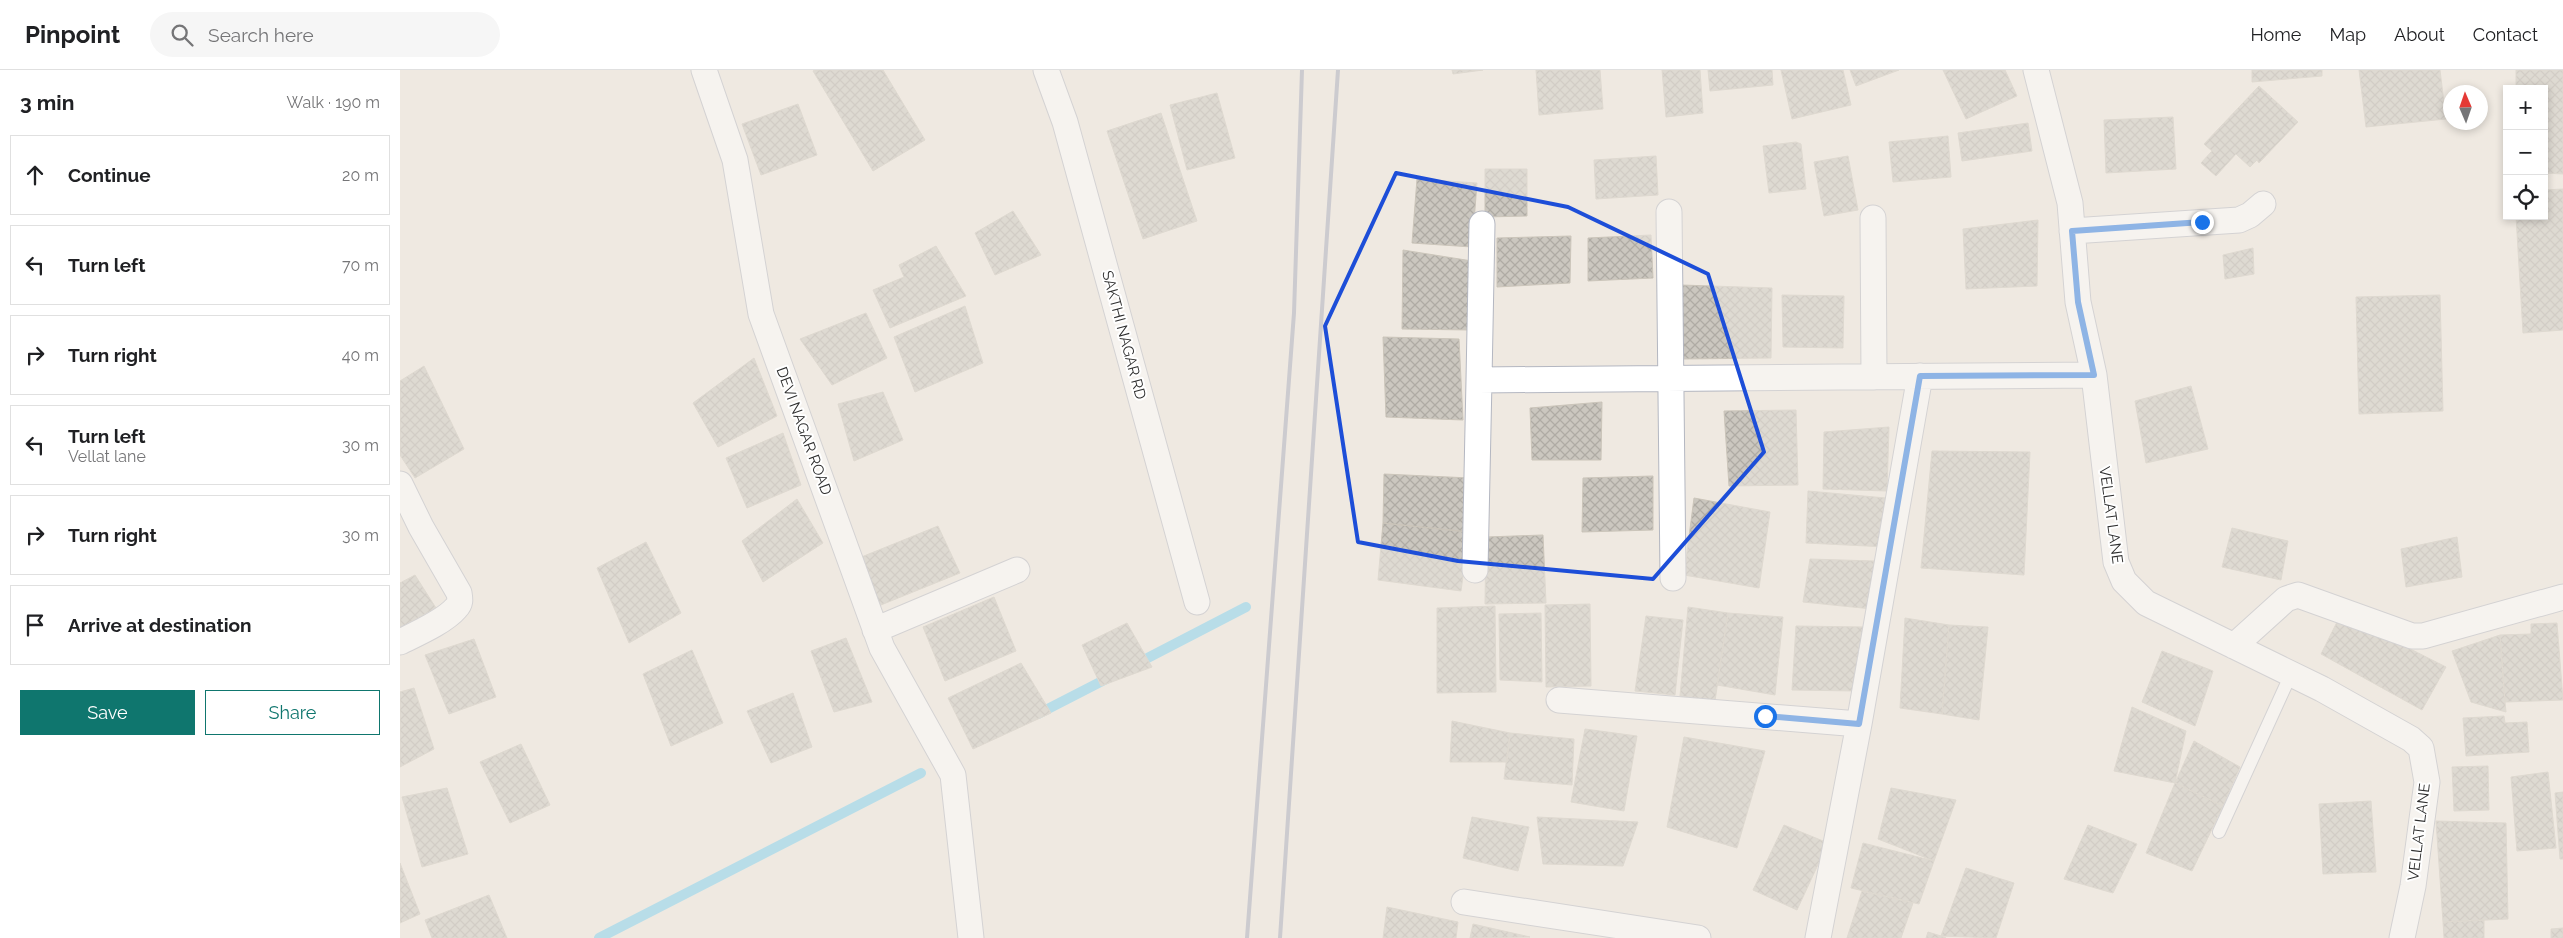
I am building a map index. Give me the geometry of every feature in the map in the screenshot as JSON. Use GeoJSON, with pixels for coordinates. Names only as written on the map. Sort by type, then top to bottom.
{"type":"FeatureCollection","features":[{"type":"Feature","properties":{"kind":"street","name":"DEVI NAGAR ROAD"},"geometry":{"type":"LineString","coordinates":[[704,70],[735,160],[761,314],[882,648],[953,775],[971,938]]}},
{"type":"Feature","properties":{"kind":"street","name":"SAKTHI NAGAR RD"},"geometry":{"type":"LineString","coordinates":[[1046,70],[1065,122],[1197,602]]}},
{"type":"Feature","properties":{"kind":"street","name":"VELLAT LANE"},"geometry":{"type":"LineString","coordinates":[[2036,70],[2064,172],[2070,203],[2078,302],[2094,375],[2111,538],[2116,562],[2124,581],[2146,603],[2291,674],[2412,739],[2421,748],[2427,782],[2413,886],[2402,938]]}},
{"type":"Feature","properties":{"kind":"street"},"geometry":{"type":"LineString","coordinates":[[2072,231],[2240,220],[2250,216],[2263,204]]}},
{"type":"Feature","properties":{"kind":"street"},"geometry":{"type":"LineString","coordinates":[[1668,212],[1673,578]]}},
{"type":"Feature","properties":{"kind":"street"},"geometry":{"type":"LineString","coordinates":[[1873,218],[1874,377]]}},
{"type":"Feature","properties":{"kind":"street"},"geometry":{"type":"LineString","coordinates":[[1475,570],[1482,224]]}},
{"type":"Feature","properties":{"kind":"street"},"geometry":{"type":"LineString","coordinates":[[1479,380],[2094,375]]}},
{"type":"Feature","properties":{"kind":"street"},"geometry":{"type":"LineString","coordinates":[[1818,938],[1859,724],[1920,376]]}},
{"type":"Feature","properties":{"kind":"street"},"geometry":{"type":"LineString","coordinates":[[400,484],[421,527],[459,593],[460,602],[456,609],[422,632],[400,642]]}},
{"type":"Feature","properties":{"kind":"street"},"geometry":{"type":"LineString","coordinates":[[875,630],[1017,570]]}},
{"type":"Feature","properties":{"kind":"street"},"geometry":{"type":"LineString","coordinates":[[2234,646],[2286,599],[2298,595],[2417,636],[2563,597]]}},
{"type":"Feature","properties":{"kind":"street"},"geometry":{"type":"LineString","coordinates":[[1559,700],[1859,724]]}},
{"type":"Feature","properties":{"kind":"street"},"geometry":{"type":"LineString","coordinates":[[1464,902],[1698,938]]}},
{"type":"Feature","properties":{"kind":"lane"},"geometry":{"type":"LineString","coordinates":[[2219,832],[2291,674]]}},
{"type":"Feature","properties":{"kind":"highlighted area"},"geometry":{"type":"Polygon","coordinates":[[[1396,173],[1568,207],[1708,274],[1764,452],[1653,579],[1458,561],[1358,542],[1325,326],[1396,173]]]}},
{"type":"Feature","properties":{"kind":"building"},"geometry":{"type":"Polygon","coordinates":[[[883,70],[925,140],[873,171],[813,71],[883,70]]]}},
{"type":"Feature","properties":{"kind":"building"},"geometry":{"type":"Polygon","coordinates":[[[1452,70],[1483,70],[1453,74],[1452,70]]]}},
{"type":"Feature","properties":{"kind":"building"},"geometry":{"type":"Polygon","coordinates":[[[1536,70],[1600,70],[1603,109],[1539,115],[1536,70]]]}},
{"type":"Feature","properties":{"kind":"building"},"geometry":{"type":"Polygon","coordinates":[[[1662,70],[1700,70],[1703,113],[1666,117],[1662,70]]]}},
{"type":"Feature","properties":{"kind":"building"},"geometry":{"type":"Polygon","coordinates":[[[1708,70],[1772,70],[1773,85],[1710,91],[1708,70]]]}},
{"type":"Feature","properties":{"kind":"building"},"geometry":{"type":"Polygon","coordinates":[[[1781,70],[1843,70],[1851,105],[1792,119],[1781,70]]]}},
{"type":"Feature","properties":{"kind":"building"},"geometry":{"type":"Polygon","coordinates":[[[1850,70],[1899,70],[1856,86],[1850,70]]]}},
{"type":"Feature","properties":{"kind":"building"},"geometry":{"type":"Polygon","coordinates":[[[1943,70],[2005,70],[2017,96],[1966,119],[1943,70]]]}},
{"type":"Feature","properties":{"kind":"building"},"geometry":{"type":"Polygon","coordinates":[[[2252,70],[2322,70],[2322,76],[2252,82],[2252,70]]]}},
{"type":"Feature","properties":{"kind":"building"},"geometry":{"type":"Polygon","coordinates":[[[2359,70],[2440,70],[2443,94],[2443,119],[2366,127],[2359,70]]]}},
{"type":"Feature","properties":{"kind":"building"},"geometry":{"type":"Polygon","coordinates":[[[2516,70],[2563,70],[2563,174],[2548,173],[2548,85],[2516,85],[2516,70]]]}},
{"type":"Feature","properties":{"kind":"building"},"geometry":{"type":"Polygon","coordinates":[[[2259,86],[2298,122],[2259,163],[2257,160],[2250,167],[2236,154],[2216,176],[2201,163],[2212,151],[2204,144],[2259,86]]]}},
{"type":"Feature","properties":{"kind":"building"},"geometry":{"type":"Polygon","coordinates":[[[1217,93],[1235,158],[1187,170],[1170,105],[1217,93]]]}},
{"type":"Feature","properties":{"kind":"building"},"geometry":{"type":"Polygon","coordinates":[[[798,104],[817,155],[761,175],[742,124],[798,104]]]}},
{"type":"Feature","properties":{"kind":"building"},"geometry":{"type":"Polygon","coordinates":[[[1161,113],[1197,221],[1143,239],[1107,131],[1161,113]]]}},
{"type":"Feature","properties":{"kind":"building"},"geometry":{"type":"Polygon","coordinates":[[[2173,117],[2176,169],[2106,173],[2104,120],[2173,117]]]}},
{"type":"Feature","properties":{"kind":"building"},"geometry":{"type":"Polygon","coordinates":[[[2028,123],[2032,151],[1962,161],[1958,133],[2028,123]]]}},
{"type":"Feature","properties":{"kind":"building"},"geometry":{"type":"Polygon","coordinates":[[[1948,136],[1951,177],[1893,182],[1889,142],[1948,136]]]}},
{"type":"Feature","properties":{"kind":"building"},"geometry":{"type":"Polygon","coordinates":[[[1796,142],[1801,144],[1806,189],[1769,193],[1763,146],[1796,142]]]}},
{"type":"Feature","properties":{"kind":"building"},"geometry":{"type":"Polygon","coordinates":[[[1656,156],[1658,195],[1596,199],[1594,160],[1656,156]]]}},
{"type":"Feature","properties":{"kind":"building"},"geometry":{"type":"Polygon","coordinates":[[[1848,156],[1858,210],[1824,216],[1814,162],[1848,156]]]}},
{"type":"Feature","properties":{"kind":"building"},"geometry":{"type":"Polygon","coordinates":[[[1485,169],[1527,169],[1527,216],[1485,217],[1485,169]]]}},
{"type":"Feature","properties":{"kind":"building"},"geometry":{"type":"Polygon","coordinates":[[[1417,179],[1477,183],[1472,247],[1412,243],[1417,179]]]}},
{"type":"Feature","properties":{"kind":"building"},"geometry":{"type":"Polygon","coordinates":[[[2563,189],[2563,330],[2523,333],[2516,220],[2548,220],[2548,190],[2563,189]]]}},
{"type":"Feature","properties":{"kind":"building"},"geometry":{"type":"Polygon","coordinates":[[[1013,211],[1041,255],[995,275],[975,233],[1013,211]]]}},
{"type":"Feature","properties":{"kind":"building"},"geometry":{"type":"Polygon","coordinates":[[[2038,220],[2037,286],[1966,289],[1963,229],[2038,220]]]}},
{"type":"Feature","properties":{"kind":"building"},"geometry":{"type":"Polygon","coordinates":[[[1651,235],[1653,278],[1588,281],[1588,238],[1651,235]]]}},
{"type":"Feature","properties":{"kind":"building"},"geometry":{"type":"Polygon","coordinates":[[[1571,236],[1570,283],[1497,287],[1497,238],[1571,236]]]}},
{"type":"Feature","properties":{"kind":"building"},"geometry":{"type":"Polygon","coordinates":[[[936,246],[966,296],[890,328],[873,290],[904,277],[899,265],[936,246]]]}},
{"type":"Feature","properties":{"kind":"building"},"geometry":{"type":"Polygon","coordinates":[[[2253,248],[2254,274],[2225,279],[2223,255],[2253,248]]]}},
{"type":"Feature","properties":{"kind":"building"},"geometry":{"type":"Polygon","coordinates":[[[1403,250],[1472,261],[1471,330],[1402,329],[1403,250]]]}},
{"type":"Feature","properties":{"kind":"building"},"geometry":{"type":"Polygon","coordinates":[[[1681,285],[1772,288],[1771,358],[1681,359],[1681,285]]]}},
{"type":"Feature","properties":{"kind":"building"},"geometry":{"type":"Polygon","coordinates":[[[1782,295],[1844,296],[1843,348],[1783,347],[1782,295]]]}},
{"type":"Feature","properties":{"kind":"building"},"geometry":{"type":"Polygon","coordinates":[[[2440,295],[2443,411],[2359,414],[2356,297],[2440,295]]]}},
{"type":"Feature","properties":{"kind":"building"},"geometry":{"type":"Polygon","coordinates":[[[965,306],[983,363],[915,392],[894,337],[965,306]]]}},
{"type":"Feature","properties":{"kind":"building"},"geometry":{"type":"Polygon","coordinates":[[[866,313],[887,358],[832,385],[800,339],[866,313]]]}},
{"type":"Feature","properties":{"kind":"building"},"geometry":{"type":"Polygon","coordinates":[[[1383,337],[1459,339],[1463,420],[1386,417],[1383,337]]]}},
{"type":"Feature","properties":{"kind":"building"},"geometry":{"type":"Polygon","coordinates":[[[754,358],[777,416],[718,447],[693,403],[754,358]]]}},
{"type":"Feature","properties":{"kind":"building"},"geometry":{"type":"Polygon","coordinates":[[[424,366],[464,449],[415,478],[400,455],[400,381],[424,366]]]}},
{"type":"Feature","properties":{"kind":"building"},"geometry":{"type":"Polygon","coordinates":[[[2191,386],[2208,449],[2146,463],[2135,401],[2191,386]]]}},
{"type":"Feature","properties":{"kind":"building"},"geometry":{"type":"Polygon","coordinates":[[[883,392],[903,440],[854,461],[838,404],[883,392]]]}},
{"type":"Feature","properties":{"kind":"building"},"geometry":{"type":"Polygon","coordinates":[[[1602,402],[1601,460],[1532,460],[1530,408],[1602,402]]]}},
{"type":"Feature","properties":{"kind":"building"},"geometry":{"type":"Polygon","coordinates":[[[1796,410],[1798,485],[1729,486],[1724,411],[1796,410]]]}},
{"type":"Feature","properties":{"kind":"building"},"geometry":{"type":"Polygon","coordinates":[[[1889,427],[1887,491],[1823,489],[1824,432],[1889,427]]]}},
{"type":"Feature","properties":{"kind":"building"},"geometry":{"type":"Polygon","coordinates":[[[783,433],[801,485],[747,508],[726,458],[783,433]]]}},
{"type":"Feature","properties":{"kind":"building"},"geometry":{"type":"Polygon","coordinates":[[[1932,451],[2030,452],[2024,575],[1921,568],[1932,451]]]}},
{"type":"Feature","properties":{"kind":"building"},"geometry":{"type":"Polygon","coordinates":[[[1384,474],[1470,478],[1469,532],[1383,523],[1384,474]]]}},
{"type":"Feature","properties":{"kind":"building"},"geometry":{"type":"Polygon","coordinates":[[[1653,476],[1653,530],[1582,532],[1583,478],[1653,476]]]}},
{"type":"Feature","properties":{"kind":"building"},"geometry":{"type":"Polygon","coordinates":[[[1808,491],[1886,498],[1887,547],[1806,543],[1808,491]]]}},
{"type":"Feature","properties":{"kind":"building"},"geometry":{"type":"Polygon","coordinates":[[[1694,498],[1770,512],[1759,588],[1684,575],[1694,498]]]}},
{"type":"Feature","properties":{"kind":"building"},"geometry":{"type":"Polygon","coordinates":[[[797,499],[823,543],[763,582],[742,541],[797,499]]]}},
{"type":"Feature","properties":{"kind":"building"},"geometry":{"type":"Polygon","coordinates":[[[1383,523],[1469,532],[1461,591],[1378,580],[1383,523]]]}},
{"type":"Feature","properties":{"kind":"building"},"geometry":{"type":"Polygon","coordinates":[[[938,526],[960,573],[876,607],[859,558],[938,526]]]}},
{"type":"Feature","properties":{"kind":"building"},"geometry":{"type":"Polygon","coordinates":[[[2232,528],[2288,541],[2281,580],[2222,567],[2232,528]]]}},
{"type":"Feature","properties":{"kind":"building"},"geometry":{"type":"Polygon","coordinates":[[[1543,535],[1546,603],[1485,604],[1486,537],[1543,535]]]}},
{"type":"Feature","properties":{"kind":"building"},"geometry":{"type":"Polygon","coordinates":[[[2457,537],[2462,577],[2406,587],[2401,549],[2457,537]]]}},
{"type":"Feature","properties":{"kind":"building"},"geometry":{"type":"Polygon","coordinates":[[[646,542],[681,613],[629,643],[597,568],[646,542]]]}},
{"type":"Feature","properties":{"kind":"building"},"geometry":{"type":"Polygon","coordinates":[[[1810,559],[1874,561],[1872,609],[1803,602],[1810,559]]]}},
{"type":"Feature","properties":{"kind":"building"},"geometry":{"type":"Polygon","coordinates":[[[415,575],[436,608],[400,628],[400,583],[415,575]]]}},
{"type":"Feature","properties":{"kind":"building"},"geometry":{"type":"Polygon","coordinates":[[[994,597],[1016,651],[945,681],[923,627],[994,597]]]}},
{"type":"Feature","properties":{"kind":"building"},"geometry":{"type":"Polygon","coordinates":[[[1590,604],[1591,686],[1546,687],[1545,605],[1590,604]]]}},
{"type":"Feature","properties":{"kind":"building"},"geometry":{"type":"Polygon","coordinates":[[[1495,606],[1496,692],[1437,693],[1437,608],[1495,606]]]}},
{"type":"Feature","properties":{"kind":"building"},"geometry":{"type":"Polygon","coordinates":[[[1688,607],[1728,613],[1715,701],[1680,696],[1688,607]]]}},
{"type":"Feature","properties":{"kind":"building"},"geometry":{"type":"Polygon","coordinates":[[[1541,613],[1542,682],[1500,680],[1499,614],[1541,613]]]}},
{"type":"Feature","properties":{"kind":"building"},"geometry":{"type":"Polygon","coordinates":[[[1728,613],[1783,617],[1775,695],[1717,685],[1728,613]]]}},
{"type":"Feature","properties":{"kind":"building"},"geometry":{"type":"Polygon","coordinates":[[[2341,614],[2446,667],[2422,710],[2321,654],[2341,614]]]}},
{"type":"Feature","properties":{"kind":"building"},"geometry":{"type":"Polygon","coordinates":[[[1646,616],[1683,620],[1675,695],[1635,691],[1646,616]]]}},
{"type":"Feature","properties":{"kind":"building"},"geometry":{"type":"Polygon","coordinates":[[[1905,618],[1949,625],[1942,714],[1900,708],[1905,618]]]}},
{"type":"Feature","properties":{"kind":"building"},"geometry":{"type":"Polygon","coordinates":[[[1127,623],[1152,667],[1101,686],[1082,645],[1127,623]]]}},
{"type":"Feature","properties":{"kind":"building"},"geometry":{"type":"Polygon","coordinates":[[[2557,623],[2563,700],[2505,702],[2500,635],[2531,634],[2531,624],[2557,623]]]}},
{"type":"Feature","properties":{"kind":"building"},"geometry":{"type":"Polygon","coordinates":[[[1949,625],[1988,627],[1979,720],[1942,714],[1949,625]]]}},
{"type":"Feature","properties":{"kind":"building"},"geometry":{"type":"Polygon","coordinates":[[[1796,626],[1864,627],[1856,691],[1792,690],[1796,626]]]}},
{"type":"Feature","properties":{"kind":"building"},"geometry":{"type":"Polygon","coordinates":[[[2500,635],[2506,712],[2471,702],[2452,651],[2500,635]]]}},
{"type":"Feature","properties":{"kind":"building"},"geometry":{"type":"Polygon","coordinates":[[[846,638],[872,702],[834,712],[811,651],[846,638]]]}},
{"type":"Feature","properties":{"kind":"building"},"geometry":{"type":"Polygon","coordinates":[[[474,639],[496,697],[449,714],[425,655],[474,639]]]}},
{"type":"Feature","properties":{"kind":"building"},"geometry":{"type":"Polygon","coordinates":[[[692,650],[723,723],[671,746],[643,674],[692,650]]]}},
{"type":"Feature","properties":{"kind":"building"},"geometry":{"type":"Polygon","coordinates":[[[2162,651],[2213,671],[2195,726],[2142,702],[2162,651]]]}},
{"type":"Feature","properties":{"kind":"building"},"geometry":{"type":"Polygon","coordinates":[[[1021,663],[1051,713],[973,749],[948,698],[1021,663]]]}},
{"type":"Feature","properties":{"kind":"building"},"geometry":{"type":"Polygon","coordinates":[[[414,688],[434,749],[400,767],[400,692],[414,688]]]}},
{"type":"Feature","properties":{"kind":"building"},"geometry":{"type":"Polygon","coordinates":[[[793,693],[812,747],[771,763],[747,711],[793,693]]]}},
{"type":"Feature","properties":{"kind":"building"},"geometry":{"type":"Polygon","coordinates":[[[2132,707],[2186,731],[2175,783],[2114,771],[2132,707]]]}},
{"type":"Feature","properties":{"kind":"building"},"geometry":{"type":"Polygon","coordinates":[[[2504,716],[2505,723],[2527,722],[2529,752],[2466,756],[2463,718],[2504,716]]]}},
{"type":"Feature","properties":{"kind":"building"},"geometry":{"type":"Polygon","coordinates":[[[1452,721],[1510,733],[1507,762],[1450,762],[1452,721]]]}},
{"type":"Feature","properties":{"kind":"building"},"geometry":{"type":"Polygon","coordinates":[[[1585,729],[1637,736],[1624,811],[1571,802],[1585,729]]]}},
{"type":"Feature","properties":{"kind":"building"},"geometry":{"type":"Polygon","coordinates":[[[1510,733],[1574,739],[1572,785],[1504,779],[1510,733]]]}},
{"type":"Feature","properties":{"kind":"building"},"geometry":{"type":"Polygon","coordinates":[[[1684,737],[1765,751],[1737,848],[1667,827],[1684,737]]]}},
{"type":"Feature","properties":{"kind":"building"},"geometry":{"type":"Polygon","coordinates":[[[2194,741],[2240,767],[2223,806],[2175,783],[2194,741]]]}},
{"type":"Feature","properties":{"kind":"building"},"geometry":{"type":"Polygon","coordinates":[[[521,744],[550,805],[510,823],[480,762],[521,744]]]}},
{"type":"Feature","properties":{"kind":"building"},"geometry":{"type":"Polygon","coordinates":[[[2488,766],[2489,810],[2454,811],[2452,767],[2488,766]]]}},
{"type":"Feature","properties":{"kind":"building"},"geometry":{"type":"Polygon","coordinates":[[[2548,772],[2556,848],[2517,851],[2511,777],[2548,772]]]}},
{"type":"Feature","properties":{"kind":"building"},"geometry":{"type":"Polygon","coordinates":[[[2175,783],[2223,806],[2192,871],[2146,853],[2175,783]]]}},
{"type":"Feature","properties":{"kind":"building"},"geometry":{"type":"Polygon","coordinates":[[[447,788],[468,854],[422,867],[402,797],[447,788]]]}},
{"type":"Feature","properties":{"kind":"building"},"geometry":{"type":"Polygon","coordinates":[[[1891,788],[1956,800],[1934,861],[1878,839],[1891,788]]]}},
{"type":"Feature","properties":{"kind":"building"},"geometry":{"type":"Polygon","coordinates":[[[2563,792],[2563,859],[2560,859],[2555,793],[2563,792]]]}},
{"type":"Feature","properties":{"kind":"building"},"geometry":{"type":"Polygon","coordinates":[[[2371,801],[2376,872],[2323,874],[2319,804],[2371,801]]]}},
{"type":"Feature","properties":{"kind":"building"},"geometry":{"type":"Polygon","coordinates":[[[1472,817],[1529,827],[1518,871],[1463,858],[1472,817]]]}},
{"type":"Feature","properties":{"kind":"building"},"geometry":{"type":"Polygon","coordinates":[[[1537,817],[1638,822],[1623,866],[1543,864],[1537,817]]]}},
{"type":"Feature","properties":{"kind":"building"},"geometry":{"type":"Polygon","coordinates":[[[2436,821],[2506,823],[2508,919],[2443,922],[2436,821]]]}},
{"type":"Feature","properties":{"kind":"building"},"geometry":{"type":"Polygon","coordinates":[[[1784,825],[1828,843],[1797,910],[1753,890],[1784,825]]]}},
{"type":"Feature","properties":{"kind":"building"},"geometry":{"type":"Polygon","coordinates":[[[2088,825],[2137,844],[2113,893],[2064,879],[2088,825]]]}},
{"type":"Feature","properties":{"kind":"building"},"geometry":{"type":"Polygon","coordinates":[[[1863,843],[1934,861],[1919,904],[1851,888],[1863,843]]]}},
{"type":"Feature","properties":{"kind":"building"},"geometry":{"type":"Polygon","coordinates":[[[400,863],[420,914],[400,923],[400,863]]]}},
{"type":"Feature","properties":{"kind":"building"},"geometry":{"type":"Polygon","coordinates":[[[1966,868],[2014,883],[1996,938],[1941,936],[1966,868]]]}},
{"type":"Feature","properties":{"kind":"building"},"geometry":{"type":"Polygon","coordinates":[[[1862,891],[1913,903],[1901,938],[1847,938],[1862,891]]]}},
{"type":"Feature","properties":{"kind":"building"},"geometry":{"type":"Polygon","coordinates":[[[489,895],[507,938],[432,938],[425,920],[489,895]]]}},
{"type":"Feature","properties":{"kind":"building"},"geometry":{"type":"Polygon","coordinates":[[[1387,907],[1458,922],[1456,938],[1383,938],[1387,907]]]}},
{"type":"Feature","properties":{"kind":"building"},"geometry":{"type":"Polygon","coordinates":[[[2484,920],[2484,938],[2444,938],[2443,922],[2484,920]]]}},
{"type":"Feature","properties":{"kind":"building"},"geometry":{"type":"Polygon","coordinates":[[[1473,924],[1530,937],[1470,938],[1473,924]]]}},
{"type":"Feature","properties":{"kind":"building"},"geometry":{"type":"Polygon","coordinates":[[[2563,928],[2563,938],[2551,938],[2551,929],[2563,928]]]}},
{"type":"Feature","properties":{"kind":"building"},"geometry":{"type":"Polygon","coordinates":[[[1928,932],[1941,936],[1946,938],[1926,938],[1928,932]]]}},
{"type":"Feature","properties":{"kind":"waterway"},"geometry":{"type":"LineString","coordinates":[[1136,664],[1246,607]]}},
{"type":"Feature","properties":{"kind":"waterway"},"geometry":{"type":"LineString","coordinates":[[1038,714],[1110,677]]}},
{"type":"Feature","properties":{"kind":"waterway"},"geometry":{"type":"LineString","coordinates":[[599,938],[921,773]]}},
{"type":"Feature","properties":{"kind":"railway"},"geometry":{"type":"LineString","coordinates":[[1247,938],[1294,313],[1302,70]]}},
{"type":"Feature","properties":{"kind":"railway"},"geometry":{"type":"LineString","coordinates":[[1280,938],[1338,70]]}},
{"type":"Feature","properties":{"kind":"route"},"geometry":{"type":"LineString","coordinates":[[1765,716],[1859,724],[1920,376],[2094,375],[2078,302],[2072,231],[2202,222]]}}]}
